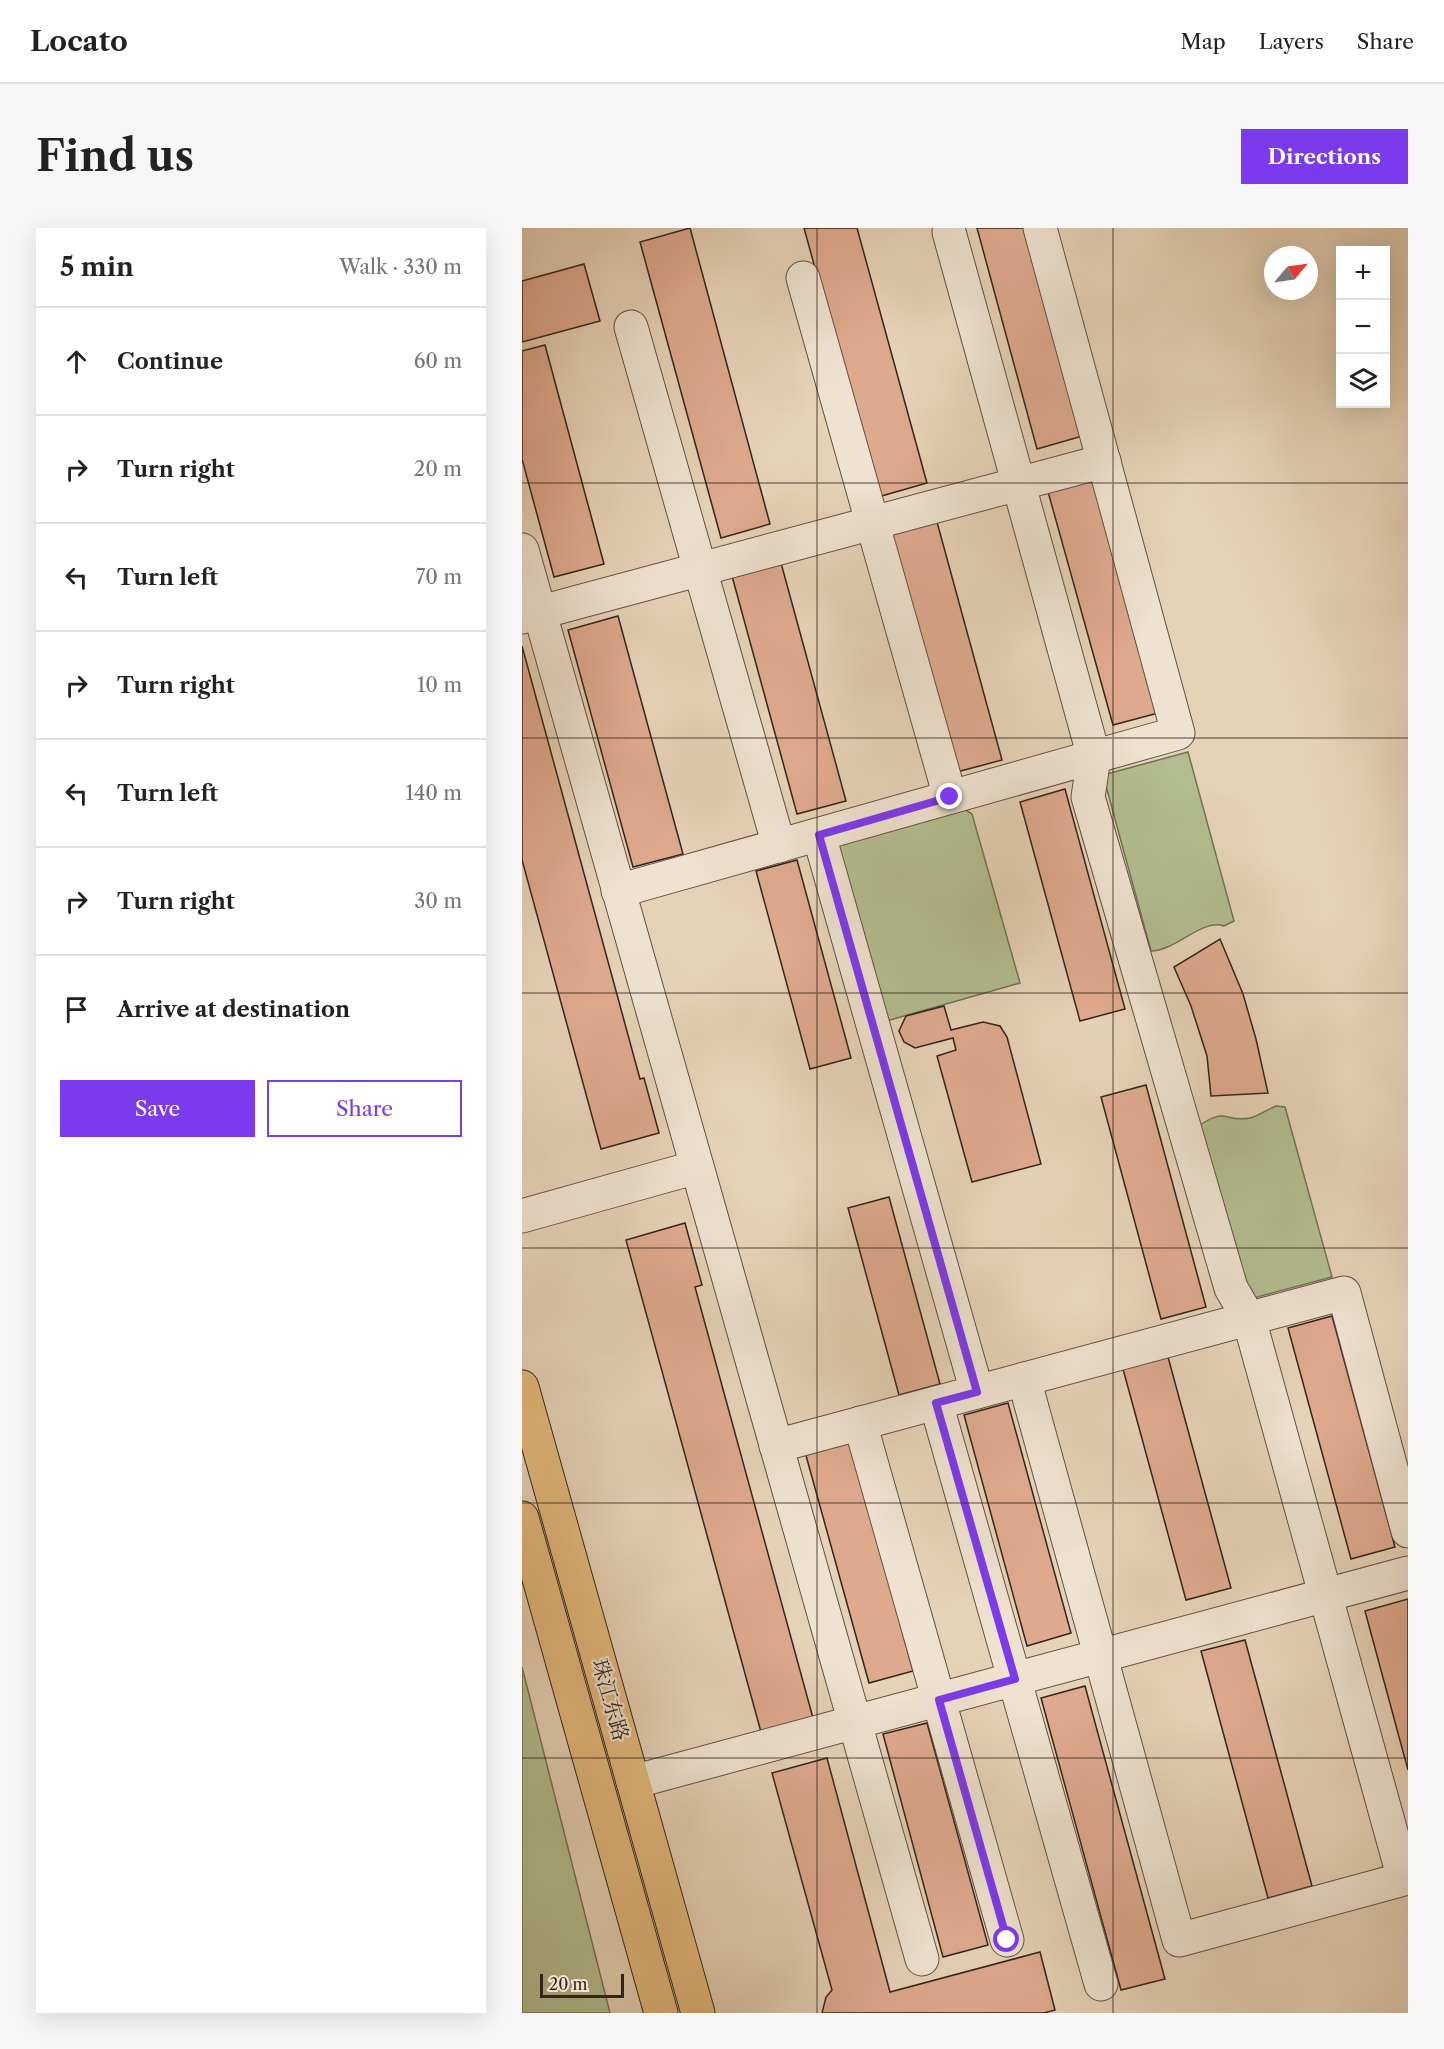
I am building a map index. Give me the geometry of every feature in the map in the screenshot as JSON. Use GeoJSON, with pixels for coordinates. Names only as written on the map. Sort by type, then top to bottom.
{"type":"FeatureCollection","features":[{"type":"Feature","properties":{"kind":"main road","name":"珠江东路"},"geometry":{"type":"LineString","coordinates":[[522,1387],[698,2013]]}},
{"type":"Feature","properties":{"kind":"main road","name":"珠江东路"},"geometry":{"type":"LineString","coordinates":[[522,1518],[661,2013]]}},
{"type":"Feature","properties":{"kind":"lane"},"geometry":{"type":"LineString","coordinates":[[618,891],[1178,733],[1040,228]]}},
{"type":"Feature","properties":{"kind":"lane"},"geometry":{"type":"LineString","coordinates":[[949,232],[1094,757],[1088,797],[1231,1288],[1249,1318],[1404,1879],[1179,1940],[1024,1379]]}},
{"type":"Feature","properties":{"kind":"lane"},"geometry":{"type":"LineString","coordinates":[[803,278],[950,797]]}},
{"type":"Feature","properties":{"kind":"lane"},"geometry":{"type":"LineString","coordinates":[[631,327],[779,846]]}},
{"type":"Feature","properties":{"kind":"lane"},"geometry":{"type":"LineString","coordinates":[[531,615],[1104,461]]}},
{"type":"Feature","properties":{"kind":"lane"},"geometry":{"type":"LineString","coordinates":[[522,550],[531,615],[618,891],[922,1959]]}},
{"type":"Feature","properties":{"kind":"lane"},"geometry":{"type":"LineString","coordinates":[[819,835],[977,1392]]}},
{"type":"Feature","properties":{"kind":"lane"},"geometry":{"type":"LineString","coordinates":[[522,1216],[697,1167]]}},
{"type":"Feature","properties":{"kind":"lane"},"geometry":{"type":"LineString","coordinates":[[776,1446],[1344,1293],[1408,1531]]}},
{"type":"Feature","properties":{"kind":"lane"},"geometry":{"type":"LineString","coordinates":[[936,1403],[1101,1983]]}},
{"type":"Feature","properties":{"kind":"lane"},"geometry":{"type":"LineString","coordinates":[[860,1423],[1007,1940]]}},
{"type":"Feature","properties":{"kind":"lane"},"geometry":{"type":"LineString","coordinates":[[633,1782],[1408,1573]]}},
{"type":"Feature","properties":{"kind":"green space"},"geometry":{"type":"Polygon","coordinates":[[[1188,752],[1234,921],[1224,926],[1216,925],[1198,930],[1170,946],[1151,951],[1103,775],[1188,752]]]}},
{"type":"Feature","properties":{"kind":"green space"},"geometry":{"type":"Polygon","coordinates":[[[961,807],[972,814],[1020,983],[883,1022],[832,844],[961,807]]]}},
{"type":"Feature","properties":{"kind":"green space"},"geometry":{"type":"Polygon","coordinates":[[[1276,1106],[1285,1107],[1332,1277],[1246,1300],[1199,1126],[1221,1116],[1235,1119],[1250,1118],[1276,1106]]]}},
{"type":"Feature","properties":{"kind":"green space"},"geometry":{"type":"Polygon","coordinates":[[[522,1667],[610,2013],[522,2013],[522,1667]]]}},
{"type":"Feature","properties":{"kind":"building"},"geometry":{"type":"Polygon","coordinates":[[[690,228],[770,524],[721,538],[640,242],[690,228]]]}},
{"type":"Feature","properties":{"kind":"building"},"geometry":{"type":"Polygon","coordinates":[[[804,228],[857,228],[927,483],[878,497],[804,228]]]}},
{"type":"Feature","properties":{"kind":"building"},"geometry":{"type":"Polygon","coordinates":[[[977,228],[1030,228],[1086,435],[1037,449],[977,228]]]}},
{"type":"Feature","properties":{"kind":"building"},"geometry":{"type":"Polygon","coordinates":[[[584,264],[600,321],[522,342],[522,281],[584,264]]]}},
{"type":"Feature","properties":{"kind":"building"},"geometry":{"type":"Polygon","coordinates":[[[545,345],[604,564],[554,577],[522,459],[522,351],[545,345]]]}},
{"type":"Feature","properties":{"kind":"building"},"geometry":{"type":"Polygon","coordinates":[[[1097,474],[1162,712],[1113,725],[1047,488],[1097,474]]]}},
{"type":"Feature","properties":{"kind":"building"},"geometry":{"type":"Polygon","coordinates":[[[937,522],[1002,760],[953,773],[888,535],[937,522]]]}},
{"type":"Feature","properties":{"kind":"building"},"geometry":{"type":"Polygon","coordinates":[[[781,563],[846,801],[797,814],[732,576],[781,563]]]}},
{"type":"Feature","properties":{"kind":"building"},"geometry":{"type":"Polygon","coordinates":[[[618,616],[683,854],[633,867],[568,630],[618,616]]]}},
{"type":"Feature","properties":{"kind":"building"},"geometry":{"type":"Polygon","coordinates":[[[522,646],[640,1079],[644,1078],[659,1133],[601,1149],[522,860],[522,646]]]}},
{"type":"Feature","properties":{"kind":"building"},"geometry":{"type":"Polygon","coordinates":[[[1065,789],[1125,1009],[1080,1021],[1020,802],[1065,789]]]}},
{"type":"Feature","properties":{"kind":"building"},"geometry":{"type":"Polygon","coordinates":[[[797,860],[851,1058],[810,1069],[756,871],[797,860]]]}},
{"type":"Feature","properties":{"kind":"building"},"geometry":{"type":"Polygon","coordinates":[[[1220,939],[1243,994],[1268,1093],[1211,1096],[1207,1056],[1191,1006],[1174,967],[1220,939]]]}},
{"type":"Feature","properties":{"kind":"building"},"geometry":{"type":"Polygon","coordinates":[[[944,1006],[951,1030],[983,1022],[1000,1026],[1007,1037],[1041,1164],[972,1182],[937,1056],[956,1050],[953,1038],[915,1048],[904,1042],[899,1031],[906,1016],[944,1006]]]}},
{"type":"Feature","properties":{"kind":"building"},"geometry":{"type":"Polygon","coordinates":[[[1146,1085],[1206,1307],[1161,1319],[1101,1097],[1146,1085]]]}},
{"type":"Feature","properties":{"kind":"building"},"geometry":{"type":"Polygon","coordinates":[[[889,1197],[940,1384],[899,1395],[848,1208],[889,1197]]]}},
{"type":"Feature","properties":{"kind":"building"},"geometry":{"type":"Polygon","coordinates":[[[685,1223],[702,1285],[695,1287],[813,1718],[761,1732],[626,1240],[685,1223]]]}},
{"type":"Feature","properties":{"kind":"building"},"geometry":{"type":"Polygon","coordinates":[[[1332,1316],[1395,1547],[1351,1559],[1288,1328],[1332,1316]]]}},
{"type":"Feature","properties":{"kind":"building"},"geometry":{"type":"Polygon","coordinates":[[[1168,1357],[1231,1588],[1186,1600],[1123,1369],[1168,1357]]]}},
{"type":"Feature","properties":{"kind":"building"},"geometry":{"type":"Polygon","coordinates":[[[1008,1403],[1071,1633],[1027,1646],[964,1415],[1008,1403]]]}},
{"type":"Feature","properties":{"kind":"building"},"geometry":{"type":"Polygon","coordinates":[[[850,1440],[913,1671],[869,1683],[805,1452],[850,1440]]]}},
{"type":"Feature","properties":{"kind":"building"},"geometry":{"type":"Polygon","coordinates":[[[1408,1599],[1408,1770],[1365,1611],[1408,1599]]]}},
{"type":"Feature","properties":{"kind":"building"},"geometry":{"type":"Polygon","coordinates":[[[1245,1640],[1312,1886],[1268,1898],[1201,1651],[1245,1640]]]}},
{"type":"Feature","properties":{"kind":"building"},"geometry":{"type":"Polygon","coordinates":[[[1085,1686],[1165,1979],[1121,1990],[1041,1698],[1085,1686]]]}},
{"type":"Feature","properties":{"kind":"building"},"geometry":{"type":"Polygon","coordinates":[[[927,1723],[988,1945],[943,1957],[883,1734],[927,1723]]]}},
{"type":"Feature","properties":{"kind":"building"},"geometry":{"type":"Polygon","coordinates":[[[827,1758],[890,1992],[1040,1952],[1055,2010],[1044,2013],[822,2013],[826,1997],[832,1990],[772,1773],[827,1758]]]}},
{"type":"Feature","properties":{"kind":"route"},"geometry":{"type":"LineString","coordinates":[[950,797],[819,835],[977,1392],[936,1403],[1015,1679],[939,1700],[1007,1940]]}}]}
